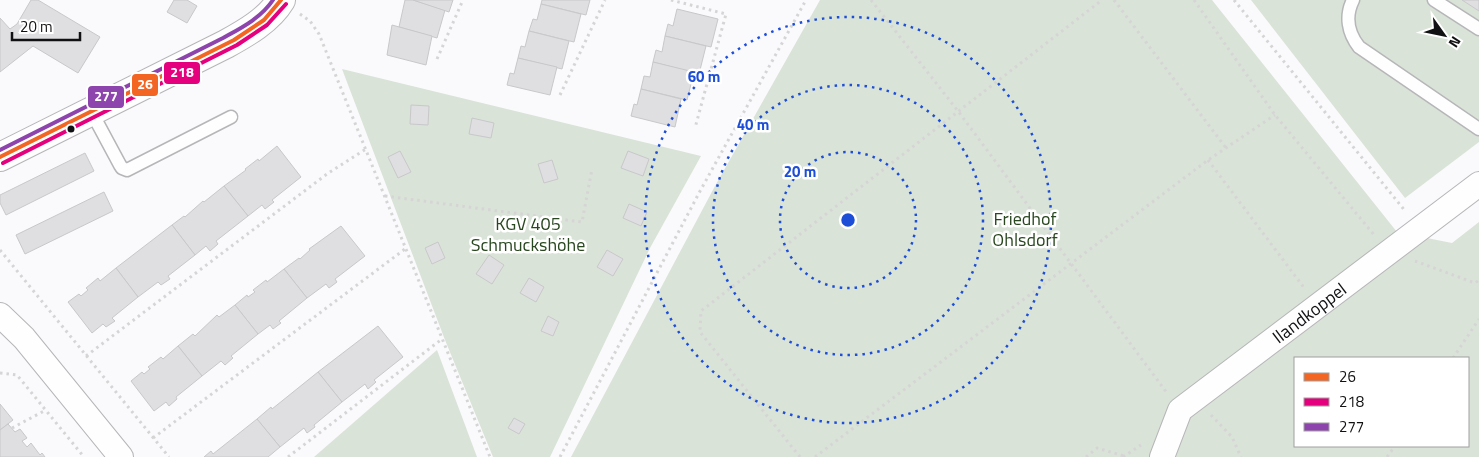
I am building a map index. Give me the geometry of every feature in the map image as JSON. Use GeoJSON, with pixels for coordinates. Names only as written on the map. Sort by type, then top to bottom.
{"type":"FeatureCollection","features":[{"type":"Feature","properties":{"kind":"street"},"geometry":{"type":"LineString","coordinates":[[0,157],[245,33],[258,24],[280,2]]}},
{"type":"Feature","properties":{"kind":"street","name":"Ilandkoppel"},"geometry":{"type":"LineString","coordinates":[[1188,404],[1418,228],[1479,184]]}},
{"type":"Feature","properties":{"kind":"street"},"geometry":{"type":"LineString","coordinates":[[0,315],[24,338],[121,457]]}},
{"type":"Feature","properties":{"kind":"street"},"geometry":{"type":"LineString","coordinates":[[1162,457],[1188,404]]}},
{"type":"Feature","properties":{"kind":"lane"},"geometry":{"type":"LineString","coordinates":[[1353,0],[1348,22],[1350,32],[1359,47],[1479,129]]}},
{"type":"Feature","properties":{"kind":"lane"},"geometry":{"type":"LineString","coordinates":[[1434,0],[1479,29]]}},
{"type":"Feature","properties":{"kind":"lane"},"geometry":{"type":"LineString","coordinates":[[91,111],[120,165],[127,170],[231,117]]}},
{"type":"Feature","properties":{"kind":"path"},"geometry":{"type":"LineString","coordinates":[[437,59],[463,0]]}},
{"type":"Feature","properties":{"kind":"path"},"geometry":{"type":"LineString","coordinates":[[560,95],[605,0]]}},
{"type":"Feature","properties":{"kind":"path"},"geometry":{"type":"LineString","coordinates":[[671,0],[726,14],[695,128]]}},
{"type":"Feature","properties":{"kind":"path"},"geometry":{"type":"LineString","coordinates":[[560,457],[694,201],[806,0]]}},
{"type":"Feature","properties":{"kind":"path"},"geometry":{"type":"LineString","coordinates":[[871,0],[958,111],[1070,264],[1188,404],[1232,437],[1241,457]]}},
{"type":"Feature","properties":{"kind":"path"},"geometry":{"type":"LineString","coordinates":[[800,457],[700,332],[701,311],[1102,0]]}},
{"type":"Feature","properties":{"kind":"path"},"geometry":{"type":"LineString","coordinates":[[1114,0],[1226,148]]}},
{"type":"Feature","properties":{"kind":"path"},"geometry":{"type":"LineString","coordinates":[[1194,0],[1275,115],[1388,252],[1479,286]]}},
{"type":"Feature","properties":{"kind":"path"},"geometry":{"type":"LineString","coordinates":[[1234,0],[1418,228]]}},
{"type":"Feature","properties":{"kind":"path"},"geometry":{"type":"LineString","coordinates":[[280,2],[310,21],[319,34],[490,457]]}},
{"type":"Feature","properties":{"kind":"path"},"geometry":{"type":"LineString","coordinates":[[815,457],[1208,160],[1275,115]]}},
{"type":"Feature","properties":{"kind":"path"},"geometry":{"type":"LineString","coordinates":[[86,356],[327,174],[366,149]]}},
{"type":"Feature","properties":{"kind":"path"},"geometry":{"type":"LineString","coordinates":[[1208,160],[1318,305]]}},
{"type":"Feature","properties":{"kind":"path"},"geometry":{"type":"LineString","coordinates":[[385,196],[582,222],[592,169]]}},
{"type":"Feature","properties":{"kind":"path"},"geometry":{"type":"LineString","coordinates":[[153,438],[405,249]]}},
{"type":"Feature","properties":{"kind":"path"},"geometry":{"type":"LineString","coordinates":[[0,250],[169,457]]}},
{"type":"Feature","properties":{"kind":"path"},"geometry":{"type":"LineString","coordinates":[[1475,283],[1479,280]]}},
{"type":"Feature","properties":{"kind":"path"},"geometry":{"type":"LineString","coordinates":[[1454,357],[1479,319]]}},
{"type":"Feature","properties":{"kind":"path"},"geometry":{"type":"LineString","coordinates":[[288,457],[442,339]]}},
{"type":"Feature","properties":{"kind":"path"},"geometry":{"type":"LineString","coordinates":[[0,373],[17,375],[84,457]]}},
{"type":"Feature","properties":{"kind":"path"},"geometry":{"type":"LineString","coordinates":[[12,428],[46,410]]}},
{"type":"Feature","properties":{"kind":"path"},"geometry":{"type":"LineString","coordinates":[[1086,457],[1097,448],[1124,456]]}},
{"type":"Feature","properties":{"kind":"green space","name":"Friedhof Ohlsdorf"},"geometry":{"type":"Polygon","coordinates":[[[820,0],[1212,0],[1397,232],[1452,243],[1479,222],[1479,457],[571,457],[715,186],[820,0]]]}},
{"type":"Feature","properties":{"kind":"green space"},"geometry":{"type":"Polygon","coordinates":[[[1251,0],[1479,0],[1479,142],[1405,198],[1251,0]]]}},
{"type":"Feature","properties":{"kind":"green space","name":"KGV 405 Schmuckshöhe"},"geometry":{"type":"Polygon","coordinates":[[[342,69],[701,156],[650,248],[550,457],[493,457],[445,340],[342,69]]]}},
{"type":"Feature","properties":{"kind":"green space"},"geometry":{"type":"Polygon","coordinates":[[[437,350],[477,457],[314,457],[437,350]]]}},
{"type":"Feature","properties":{"kind":"building"},"geometry":{"type":"Polygon","coordinates":[[[31,0],[38,0],[100,37],[78,73],[33,46],[0,72],[0,18],[10,29],[17,24],[31,0]]]}},
{"type":"Feature","properties":{"kind":"building"},"geometry":{"type":"Polygon","coordinates":[[[174,0],[187,0],[197,6],[187,23],[167,12],[174,0]]]}},
{"type":"Feature","properties":{"kind":"building"},"geometry":{"type":"Polygon","coordinates":[[[405,0],[413,0],[445,10],[437,38],[399,27],[405,0]]]}},
{"type":"Feature","properties":{"kind":"building"},"geometry":{"type":"Polygon","coordinates":[[[413,0],[453,0],[449,12],[413,0]]]}},
{"type":"Feature","properties":{"kind":"building"},"geometry":{"type":"Polygon","coordinates":[[[542,0],[590,0],[586,15],[541,4],[542,0]]]}},
{"type":"Feature","properties":{"kind":"building"},"geometry":{"type":"Polygon","coordinates":[[[1462,0],[1479,0],[1479,11],[1462,0]]]}},
{"type":"Feature","properties":{"kind":"building"},"geometry":{"type":"Polygon","coordinates":[[[541,4],[581,14],[574,42],[529,31],[533,19],[537,20],[541,4]]]}},
{"type":"Feature","properties":{"kind":"building"},"geometry":{"type":"Polygon","coordinates":[[[677,9],[718,19],[711,47],[665,36],[668,24],[673,26],[677,9]]]}},
{"type":"Feature","properties":{"kind":"building"},"geometry":{"type":"Polygon","coordinates":[[[392,25],[432,36],[426,65],[387,55],[392,25]]]}},
{"type":"Feature","properties":{"kind":"building"},"geometry":{"type":"Polygon","coordinates":[[[529,31],[569,41],[562,69],[518,58],[521,46],[525,47],[529,31]]]}},
{"type":"Feature","properties":{"kind":"building"},"geometry":{"type":"Polygon","coordinates":[[[665,36],[706,46],[699,74],[653,62],[656,50],[662,52],[665,36]]]}},
{"type":"Feature","properties":{"kind":"building"},"geometry":{"type":"Polygon","coordinates":[[[518,58],[557,67],[550,95],[507,85],[510,73],[514,74],[518,58]]]}},
{"type":"Feature","properties":{"kind":"building"},"geometry":{"type":"Polygon","coordinates":[[[653,62],[694,72],[687,100],[641,89],[644,76],[650,77],[653,62]]]}},
{"type":"Feature","properties":{"kind":"building"},"geometry":{"type":"Polygon","coordinates":[[[641,89],[681,99],[675,127],[631,116],[634,104],[637,105],[641,89]]]}},
{"type":"Feature","properties":{"kind":"building"},"geometry":{"type":"Polygon","coordinates":[[[411,105],[429,106],[428,125],[410,124],[411,105]]]}},
{"type":"Feature","properties":{"kind":"building"},"geometry":{"type":"Polygon","coordinates":[[[472,118],[494,123],[491,138],[469,134],[472,118]]]}},
{"type":"Feature","properties":{"kind":"building"},"geometry":{"type":"Polygon","coordinates":[[[277,146],[301,177],[272,200],[274,202],[265,209],[262,205],[248,216],[224,186],[277,146]]]}},
{"type":"Feature","properties":{"kind":"building"},"geometry":{"type":"Polygon","coordinates":[[[400,151],[411,172],[398,178],[388,157],[400,151]]]}},
{"type":"Feature","properties":{"kind":"building"},"geometry":{"type":"Polygon","coordinates":[[[628,151],[649,159],[643,176],[621,168],[628,151]]]}},
{"type":"Feature","properties":{"kind":"building"},"geometry":{"type":"Polygon","coordinates":[[[85,153],[94,171],[6,215],[0,203],[0,195],[85,153]]]}},
{"type":"Feature","properties":{"kind":"building"},"geometry":{"type":"Polygon","coordinates":[[[552,160],[558,179],[544,183],[538,164],[552,160]]]}},
{"type":"Feature","properties":{"kind":"building"},"geometry":{"type":"Polygon","coordinates":[[[224,186],[248,216],[216,241],[218,244],[210,251],[206,246],[195,255],[172,225],[224,186]]]}},
{"type":"Feature","properties":{"kind":"building"},"geometry":{"type":"Polygon","coordinates":[[[104,192],[113,211],[25,254],[16,235],[104,192]]]}},
{"type":"Feature","properties":{"kind":"building"},"geometry":{"type":"Polygon","coordinates":[[[629,204],[647,212],[641,226],[623,218],[629,204]]]}},
{"type":"Feature","properties":{"kind":"building"},"geometry":{"type":"Polygon","coordinates":[[[172,225],[195,255],[168,276],[170,279],[161,285],[158,282],[138,297],[116,268],[172,225]]]}},
{"type":"Feature","properties":{"kind":"building"},"geometry":{"type":"Polygon","coordinates":[[[341,226],[365,256],[335,279],[337,282],[329,288],[326,284],[307,298],[284,269],[300,259],[309,249],[341,226]]]}},
{"type":"Feature","properties":{"kind":"building"},"geometry":{"type":"Polygon","coordinates":[[[438,242],[445,258],[432,264],[425,248],[438,242]]]}},
{"type":"Feature","properties":{"kind":"building"},"geometry":{"type":"Polygon","coordinates":[[[607,250],[623,259],[613,276],[597,267],[607,250]]]}},
{"type":"Feature","properties":{"kind":"building"},"geometry":{"type":"Polygon","coordinates":[[[489,255],[504,265],[492,284],[476,274],[489,255]]]}},
{"type":"Feature","properties":{"kind":"building"},"geometry":{"type":"Polygon","coordinates":[[[116,268],[138,297],[112,318],[115,321],[106,327],[103,324],[92,333],[68,302],[79,294],[81,296],[88,290],[86,288],[98,278],[100,281],[116,268]]]}},
{"type":"Feature","properties":{"kind":"building"},"geometry":{"type":"Polygon","coordinates":[[[284,269],[307,298],[279,321],[281,323],[273,329],[270,325],[258,334],[235,305],[247,295],[248,297],[255,292],[253,290],[266,280],[267,282],[284,269]]]}},
{"type":"Feature","properties":{"kind":"building"},"geometry":{"type":"Polygon","coordinates":[[[529,278],[544,287],[536,302],[520,293],[529,278]]]}},
{"type":"Feature","properties":{"kind":"building"},"geometry":{"type":"Polygon","coordinates":[[[235,305],[258,334],[231,356],[233,358],[225,365],[221,361],[202,376],[178,346],[193,334],[195,336],[217,315],[219,317],[235,305]]]}},
{"type":"Feature","properties":{"kind":"building"},"geometry":{"type":"Polygon","coordinates":[[[548,316],[559,322],[553,336],[541,331],[548,316]]]}},
{"type":"Feature","properties":{"kind":"building"},"geometry":{"type":"Polygon","coordinates":[[[378,326],[403,357],[374,380],[376,382],[368,389],[365,384],[342,402],[318,372],[378,326]]]}},
{"type":"Feature","properties":{"kind":"building"},"geometry":{"type":"Polygon","coordinates":[[[178,346],[202,376],[176,397],[177,399],[169,406],[166,402],[154,411],[131,381],[142,372],[144,374],[150,369],[148,367],[161,357],[163,359],[178,346]]]}},
{"type":"Feature","properties":{"kind":"building"},"geometry":{"type":"Polygon","coordinates":[[[318,372],[342,402],[307,433],[304,428],[280,447],[257,419],[318,372]]]}},
{"type":"Feature","properties":{"kind":"building"},"geometry":{"type":"Polygon","coordinates":[[[0,404],[13,420],[0,430],[0,404]]]}},
{"type":"Feature","properties":{"kind":"building"},"geometry":{"type":"Polygon","coordinates":[[[514,418],[525,424],[519,434],[508,428],[514,418]]]}},
{"type":"Feature","properties":{"kind":"building"},"geometry":{"type":"Polygon","coordinates":[[[257,419],[280,447],[268,457],[204,457],[211,451],[213,454],[257,419]]]}},
{"type":"Feature","properties":{"kind":"building"},"geometry":{"type":"Polygon","coordinates":[[[8,424],[15,432],[20,429],[27,438],[22,441],[27,447],[31,443],[40,455],[42,453],[45,457],[0,457],[0,430],[8,424]]]}},
{"type":"Feature","properties":{"kind":"transit line","name":"277"},"geometry":{"type":"LineString","coordinates":[[0,150],[223,38],[257,17],[273,0]]}},
{"type":"Feature","properties":{"kind":"transit line","name":"26"},"geometry":{"type":"LineString","coordinates":[[0,157],[234,40],[264,20],[281,0]]}},
{"type":"Feature","properties":{"kind":"transit line","name":"218"},"geometry":{"type":"LineString","coordinates":[[3,163],[237,45],[267,25],[286,4]]}}]}
